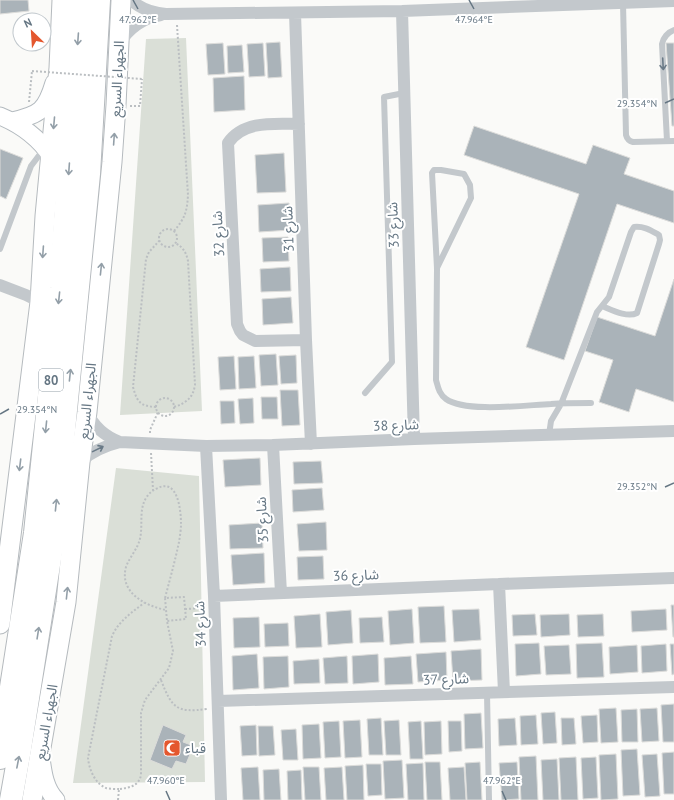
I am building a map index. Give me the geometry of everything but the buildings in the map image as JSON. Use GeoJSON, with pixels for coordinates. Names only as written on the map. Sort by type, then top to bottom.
{"type":"FeatureCollection","features":[{"type":"Feature","properties":{"kind":"highway","name":"80"},"geometry":{"type":"LineString","coordinates":[[0,758],[36,518],[60,288],[81,0]]}},
{"type":"Feature","properties":{"kind":"highway","name":"الجهراء السريع"},"geometry":{"type":"LineString","coordinates":[[11,800],[54,533],[89,174],[99,0]]}},
{"type":"Feature","properties":{"kind":"main road"},"geometry":{"type":"LineString","coordinates":[[0,624],[4,566],[40,302],[48,152],[59,68],[62,0]]}},
{"type":"Feature","properties":{"kind":"main road","name":"الجهراء السريع"},"geometry":{"type":"LineString","coordinates":[[32,800],[66,602],[80,462],[87,412],[112,162],[120,0]]}},
{"type":"Feature","properties":{"kind":"street"},"geometry":{"type":"LineString","coordinates":[[131,0],[144,10],[155,13],[171,14],[402,12],[618,2],[674,1]]}},
{"type":"Feature","properties":{"kind":"street","name":"شارع 33"},"geometry":{"type":"LineString","coordinates":[[402,12],[414,439]]}},
{"type":"Feature","properties":{"kind":"street","name":"شارع 31"},"geometry":{"type":"LineString","coordinates":[[295,13],[311,444]]}},
{"type":"Feature","properties":{"kind":"street"},"geometry":{"type":"LineString","coordinates":[[119,44],[125,34],[144,20],[154,16],[171,14]]}},
{"type":"Feature","properties":{"kind":"street"},"geometry":{"type":"LineString","coordinates":[[6,119],[34,115],[40,111],[46,105],[50,97],[59,68]]}},
{"type":"Feature","properties":{"kind":"street"},"geometry":{"type":"LineString","coordinates":[[6,119],[30,132],[48,152]]}},
{"type":"Feature","properties":{"kind":"street","name":"شارع 32"},"geometry":{"type":"LineString","coordinates":[[300,124],[254,125],[238,132],[228,143],[237,324],[243,335],[255,341],[306,340]]}},
{"type":"Feature","properties":{"kind":"street"},"geometry":{"type":"LineString","coordinates":[[0,285],[40,302]]}},
{"type":"Feature","properties":{"kind":"street","name":"شارع 38"},"geometry":{"type":"LineString","coordinates":[[87,412],[90,420],[100,431],[112,439],[120,442],[206,446],[311,444],[414,439],[674,431]]}},
{"type":"Feature","properties":{"kind":"street","name":"شارع 38"},"geometry":{"type":"LineString","coordinates":[[80,462],[88,454],[98,449],[120,442]]}},
{"type":"Feature","properties":{"kind":"street","name":"شارع 35"},"geometry":{"type":"LineString","coordinates":[[273,445],[281,593]]}},
{"type":"Feature","properties":{"kind":"street","name":"شارع 34"},"geometry":{"type":"LineString","coordinates":[[206,446],[215,608],[221,800]]}},
{"type":"Feature","properties":{"kind":"street","name":"شارع 36"},"geometry":{"type":"LineString","coordinates":[[214,596],[674,578]]}},
{"type":"Feature","properties":{"kind":"street"},"geometry":{"type":"LineString","coordinates":[[499,584],[504,692]]}},
{"type":"Feature","properties":{"kind":"street","name":"شارع 37"},"geometry":{"type":"LineString","coordinates":[[218,705],[504,692],[674,687]]}},
{"type":"Feature","properties":{"kind":"street"},"geometry":{"type":"LineString","coordinates":[[40,756],[44,780],[48,789],[56,800]]}},
{"type":"Feature","properties":{"kind":"lane"},"geometry":{"type":"LineString","coordinates":[[618,2],[627,138],[629,141],[633,142],[674,140]]}},
{"type":"Feature","properties":{"kind":"lane"},"geometry":{"type":"LineString","coordinates":[[667,141],[662,44],[663,40],[674,30]]}},
{"type":"Feature","properties":{"kind":"lane"},"geometry":{"type":"LineString","coordinates":[[366,393],[392,362],[384,97],[404,93]]}},
{"type":"Feature","properties":{"kind":"lane"},"geometry":{"type":"LineString","coordinates":[[0,249],[31,166],[48,152]]}},
{"type":"Feature","properties":{"kind":"lane"},"geometry":{"type":"LineString","coordinates":[[437,268],[471,198],[470,185],[464,174],[441,170],[434,170],[432,173],[437,268],[436,380],[439,392],[446,399],[458,404],[481,407],[591,403]]}},
{"type":"Feature","properties":{"kind":"lane"},"geometry":{"type":"LineString","coordinates":[[549,435],[551,421],[561,404],[597,312],[609,297],[631,232],[634,227],[645,227],[659,235],[659,244],[637,313],[628,315],[602,306]]}},
{"type":"Feature","properties":{"kind":"lane"},"geometry":{"type":"LineString","coordinates":[[487,693],[489,800]]}},
{"type":"Feature","properties":{"kind":"path"},"geometry":{"type":"LineString","coordinates":[[171,14],[188,194],[187,213],[174,231]]}},
{"type":"Feature","properties":{"kind":"path"},"geometry":{"type":"LineString","coordinates":[[30,95],[32,70],[142,79],[140,106]]}},
{"type":"Feature","properties":{"kind":"path"},"geometry":{"type":"LineString","coordinates":[[156,407],[146,407],[140,403],[136,398],[133,387],[146,259],[149,252],[159,241],[161,232],[165,229],[174,231]]}},
{"type":"Feature","properties":{"kind":"path"},"geometry":{"type":"LineString","coordinates":[[174,231],[176,235],[175,243]]}},
{"type":"Feature","properties":{"kind":"path"},"geometry":{"type":"LineString","coordinates":[[159,241],[162,245],[167,246],[171,246],[175,243]]}},
{"type":"Feature","properties":{"kind":"path"},"geometry":{"type":"LineString","coordinates":[[174,407],[172,402],[168,399],[162,399],[158,402],[156,407],[162,416],[168,416],[174,407],[183,404],[189,399],[194,393],[195,385],[188,261],[186,252],[181,246],[175,243]]}},
{"type":"Feature","properties":{"kind":"path"},"geometry":{"type":"LineString","coordinates":[[144,603],[127,615],[116,627],[112,636],[88,758],[89,767],[93,775],[99,783],[106,788],[119,790],[136,784],[140,779],[141,713],[145,700],[169,668],[173,651],[167,620],[165,598],[176,558],[181,525],[180,505],[175,493],[169,487],[162,486],[153,490],[146,498],[142,506],[140,541],[126,567],[125,581],[131,592],[144,603],[154,608],[166,610]]}},
{"type":"Feature","properties":{"kind":"path"},"geometry":{"type":"LineString","coordinates":[[165,598],[184,597],[186,619],[167,620]]}},
{"type":"Feature","properties":{"kind":"path"},"geometry":{"type":"LineString","coordinates":[[185,609],[215,608]]}},
{"type":"Feature","properties":{"kind":"path"},"geometry":{"type":"LineString","coordinates":[[161,680],[168,696],[174,705],[180,709],[190,711],[218,705]]}},
{"type":"Feature","properties":{"kind":"path"},"geometry":{"type":"LineString","coordinates":[[118,800],[119,790]]}},
{"type":"Feature","properties":{"kind":"shaded area"},"geometry":{"type":"Polygon","coordinates":[[[186,38],[202,411],[120,415],[146,39],[186,38]]]}},
{"type":"Feature","properties":{"kind":"shaded area"},"geometry":{"type":"Polygon","coordinates":[[[116,468],[199,476],[205,782],[73,783],[116,468]]]}},
{"type":"Feature","properties":{"kind":"place","name":"قباء"},"geometry":{"type":"Point","coordinates":[172,748]}}]}
